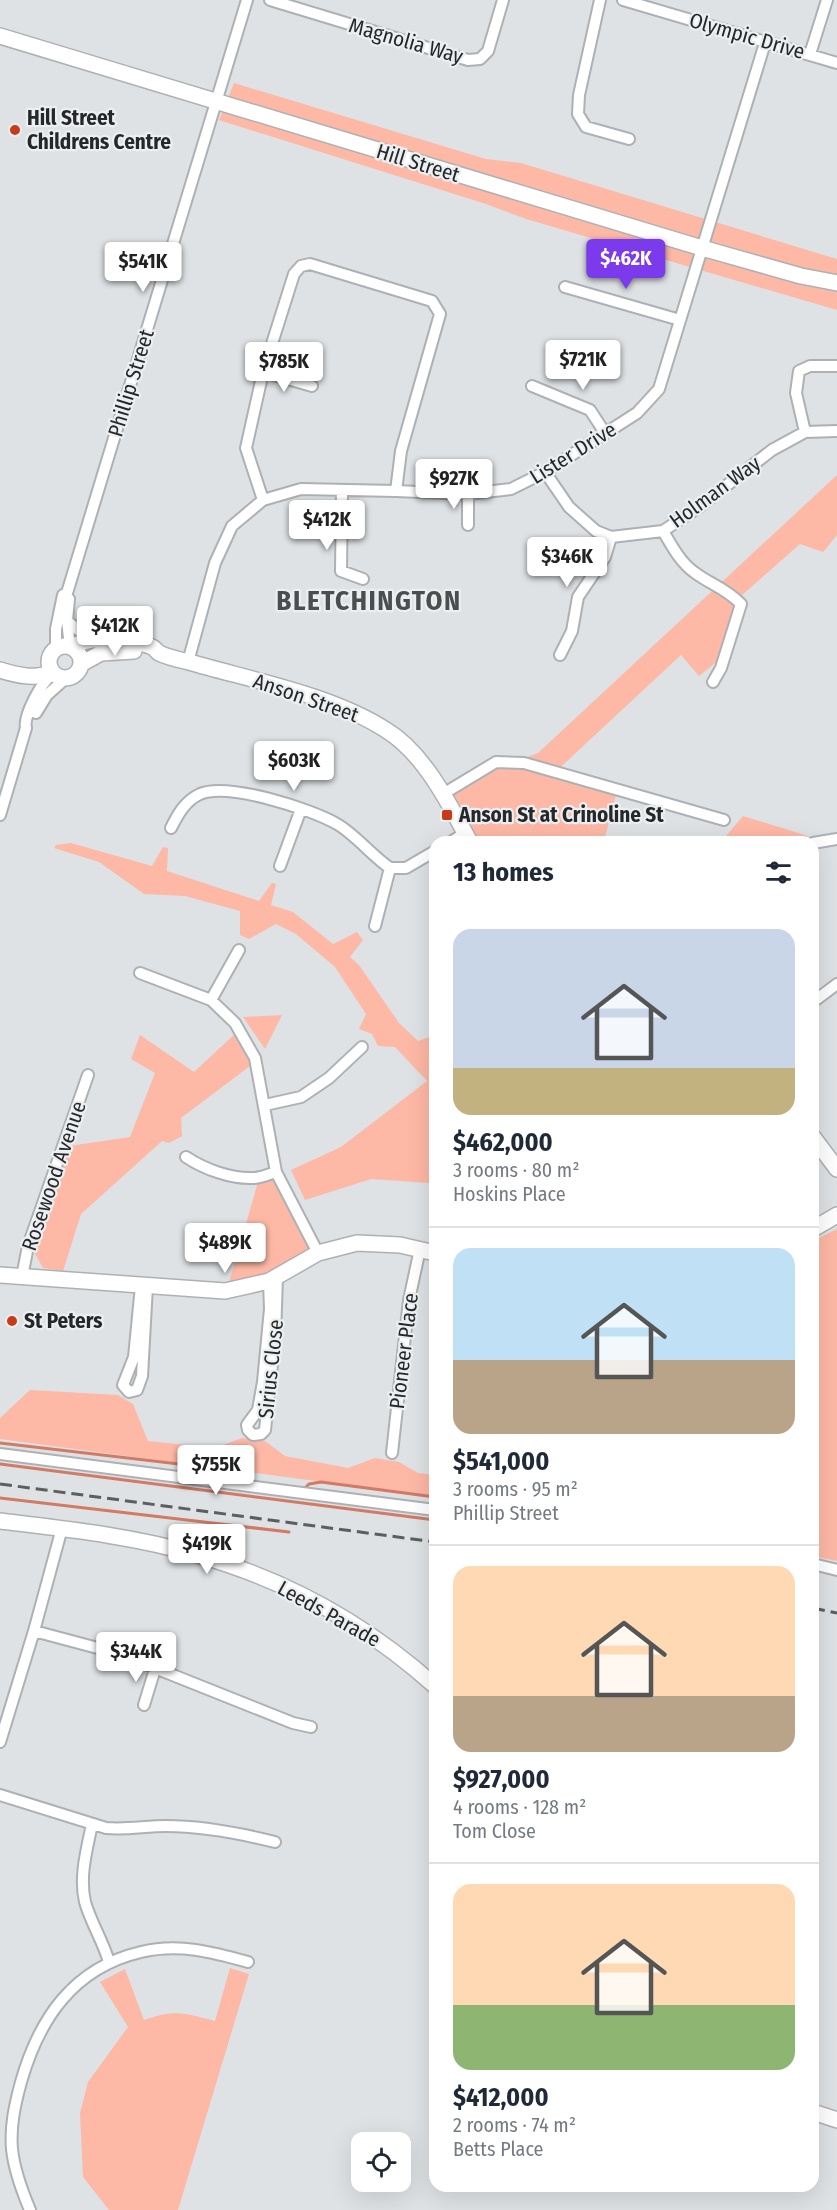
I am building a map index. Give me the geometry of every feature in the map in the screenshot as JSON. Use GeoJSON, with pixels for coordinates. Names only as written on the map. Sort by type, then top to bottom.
{"type":"FeatureCollection","features":[{"type":"Feature","properties":{"kind":"main road","name":"Hill Street"},"geometry":{"type":"LineString","coordinates":[[0,36],[702,248],[801,276],[837,283]]}},
{"type":"Feature","properties":{"kind":"main road","name":"Anson Street"},"geometry":{"type":"LineString","coordinates":[[0,670],[22,676],[45,675],[77,643],[124,640],[153,647],[158,652],[188,662],[251,678],[346,708],[388,730],[419,760],[443,794],[466,836]]}},
{"type":"Feature","properties":{"kind":"main road","name":"Anson Street"},"geometry":{"type":"LineString","coordinates":[[0,664],[33,665],[79,654],[81,664],[92,656],[112,651],[151,654],[158,652]]}},
{"type":"Feature","properties":{"kind":"main road"},"geometry":{"type":"LineString","coordinates":[[819,1145],[837,1169]]}},
{"type":"Feature","properties":{"kind":"main road"},"geometry":{"type":"LineString","coordinates":[[819,1226],[837,1215]]}},
{"type":"Feature","properties":{"kind":"main road"},"geometry":{"type":"LineString","coordinates":[[0,1275],[225,1291],[273,1279],[318,1253],[357,1243],[400,1245],[427,1251]]}},
{"type":"Feature","properties":{"kind":"main road","name":"Leeds Parade"},"geometry":{"type":"LineString","coordinates":[[0,1521],[62,1528],[159,1545],[197,1554],[265,1579],[317,1603],[352,1623],[429,1681]]}},
{"type":"Feature","properties":{"kind":"main road"},"geometry":{"type":"LineString","coordinates":[[819,2114],[837,2120]]}},
{"type":"Feature","properties":{"kind":"street","name":"Phillip Street"},"geometry":{"type":"LineString","coordinates":[[60,660],[56,629],[63,595],[67,593],[247,0]]}},
{"type":"Feature","properties":{"kind":"street","name":"Magnolia Way"},"geometry":{"type":"LineString","coordinates":[[270,0],[468,60],[480,59],[488,51],[502,0]]}},
{"type":"Feature","properties":{"kind":"street"},"geometry":{"type":"LineString","coordinates":[[600,0],[579,95],[578,114],[586,127],[629,139]]}},
{"type":"Feature","properties":{"kind":"street","name":"Olympic Drive"},"geometry":{"type":"LineString","coordinates":[[623,0],[837,63]]}},
{"type":"Feature","properties":{"kind":"street"},"geometry":{"type":"LineString","coordinates":[[810,54],[827,0]]}},
{"type":"Feature","properties":{"kind":"street","name":"Lister Drive"},"geometry":{"type":"LineString","coordinates":[[188,662],[215,562],[232,526],[263,500],[301,489],[468,494],[512,489],[545,472],[637,413],[659,388],[765,43]]}},
{"type":"Feature","properties":{"kind":"street"},"geometry":{"type":"LineString","coordinates":[[263,500],[246,448],[263,372],[294,274],[301,266],[310,264],[432,301],[440,314],[400,451],[396,491]]}},
{"type":"Feature","properties":{"kind":"street"},"geometry":{"type":"LineString","coordinates":[[565,287],[680,320]]}},
{"type":"Feature","properties":{"kind":"street"},"geometry":{"type":"LineString","coordinates":[[805,432],[796,393],[799,371],[810,366],[837,366]]}},
{"type":"Feature","properties":{"kind":"street"},"geometry":{"type":"LineString","coordinates":[[263,372],[312,386]]}},
{"type":"Feature","properties":{"kind":"street"},"geometry":{"type":"LineString","coordinates":[[532,386],[590,410],[605,433]]}},
{"type":"Feature","properties":{"kind":"street","name":"Holman Way"},"geometry":{"type":"LineString","coordinates":[[611,537],[663,531],[699,507],[772,450],[805,432],[837,430]]}},
{"type":"Feature","properties":{"kind":"street"},"geometry":{"type":"LineString","coordinates":[[545,472],[569,507],[596,531],[611,537],[605,557],[578,597],[572,631],[560,655]]}},
{"type":"Feature","properties":{"kind":"street"},"geometry":{"type":"LineString","coordinates":[[342,490],[341,571],[363,579]]}},
{"type":"Feature","properties":{"kind":"street"},"geometry":{"type":"LineString","coordinates":[[468,494],[468,525]]}},
{"type":"Feature","properties":{"kind":"street"},"geometry":{"type":"LineString","coordinates":[[663,531],[682,561],[695,573],[729,592],[741,604],[721,668],[713,682]]}},
{"type":"Feature","properties":{"kind":"street","name":"Phillip Street"},"geometry":{"type":"LineString","coordinates":[[60,660],[67,621],[69,597],[67,593]]}},
{"type":"Feature","properties":{"kind":"street"},"geometry":{"type":"LineString","coordinates":[[67,621],[92,641]]}},
{"type":"Feature","properties":{"kind":"street"},"geometry":{"type":"LineString","coordinates":[[0,815],[26,728],[24,723],[45,680],[60,660]]}},
{"type":"Feature","properties":{"kind":"street"},"geometry":{"type":"LineString","coordinates":[[26,728],[31,724],[47,695],[60,660]]}},
{"type":"Feature","properties":{"kind":"street"},"geometry":{"type":"LineString","coordinates":[[22,676],[32,687],[34,701]]}},
{"type":"Feature","properties":{"kind":"street"},"geometry":{"type":"LineString","coordinates":[[443,794],[496,762],[524,763],[724,820]]}},
{"type":"Feature","properties":{"kind":"street"},"geometry":{"type":"LineString","coordinates":[[171,828],[181,808],[201,794],[223,790],[266,798],[301,809],[338,825],[390,868],[406,868],[429,855]]}},
{"type":"Feature","properties":{"kind":"street"},"geometry":{"type":"LineString","coordinates":[[280,866],[301,809]]}},
{"type":"Feature","properties":{"kind":"street"},"geometry":{"type":"LineString","coordinates":[[819,842],[837,838]]}},
{"type":"Feature","properties":{"kind":"street"},"geometry":{"type":"LineString","coordinates":[[375,926],[390,868]]}},
{"type":"Feature","properties":{"kind":"street"},"geometry":{"type":"LineString","coordinates":[[211,1000],[239,950]]}},
{"type":"Feature","properties":{"kind":"street"},"geometry":{"type":"LineString","coordinates":[[140,973],[211,1000],[235,1023],[255,1058],[276,1172],[318,1253]]}},
{"type":"Feature","properties":{"kind":"street"},"geometry":{"type":"LineString","coordinates":[[819,996],[837,984]]}},
{"type":"Feature","properties":{"kind":"street"},"geometry":{"type":"LineString","coordinates":[[265,1105],[301,1097],[329,1078],[362,1047]]}},
{"type":"Feature","properties":{"kind":"street","name":"Rosewood Avenue"},"geometry":{"type":"LineString","coordinates":[[22,1277],[28,1246],[88,1075]]}},
{"type":"Feature","properties":{"kind":"street"},"geometry":{"type":"LineString","coordinates":[[186,1157],[195,1163],[222,1173],[254,1178],[276,1172]]}},
{"type":"Feature","properties":{"kind":"street","name":"Pioneer Place"},"geometry":{"type":"LineString","coordinates":[[392,1453],[409,1300],[427,1251]]}},
{"type":"Feature","properties":{"kind":"street","name":"Sirius Close"},"geometry":{"type":"LineString","coordinates":[[273,1279],[275,1336],[264,1430],[261,1434],[253,1435],[247,1425],[258,1410],[263,1382],[273,1279]]}},
{"type":"Feature","properties":{"kind":"street"},"geometry":{"type":"LineString","coordinates":[[144,1286],[141,1376],[137,1390],[129,1392],[124,1389],[123,1385],[134,1357],[144,1286]]}},
{"type":"Feature","properties":{"kind":"street"},"geometry":{"type":"LineString","coordinates":[[0,1454],[429,1509]]}},
{"type":"Feature","properties":{"kind":"street"},"geometry":{"type":"LineString","coordinates":[[0,1742],[62,1528]]}},
{"type":"Feature","properties":{"kind":"street"},"geometry":{"type":"LineString","coordinates":[[819,1566],[837,1570]]}},
{"type":"Feature","properties":{"kind":"street"},"geometry":{"type":"LineString","coordinates":[[34,1631],[110,1651],[293,1724],[311,1727]]}},
{"type":"Feature","properties":{"kind":"street"},"geometry":{"type":"LineString","coordinates":[[144,1705],[156,1669]]}},
{"type":"Feature","properties":{"kind":"street"},"geometry":{"type":"LineString","coordinates":[[0,1796],[92,1824],[120,1830],[162,1826],[216,1828],[275,1842]]}},
{"type":"Feature","properties":{"kind":"street"},"geometry":{"type":"LineString","coordinates":[[92,1824],[83,1870],[83,1890],[87,1908],[110,1962]]}},
{"type":"Feature","properties":{"kind":"street"},"geometry":{"type":"LineString","coordinates":[[30,2210],[14,2162],[12,2135],[16,2099],[38,2035],[55,2007],[78,1984],[110,1962],[140,1952],[184,1948],[209,1951],[248,1962]]}},
{"type":"Feature","properties":{"kind":"shaded area"},"geometry":{"type":"Polygon","coordinates":[[[234,83],[486,159],[521,163],[837,259],[837,310],[526,219],[486,204],[219,120],[234,83]]]}},
{"type":"Feature","properties":{"kind":"shaded area"},"geometry":{"type":"Polygon","coordinates":[[[837,475],[837,535],[823,552],[800,544],[733,603],[736,608],[719,660],[699,676],[681,655],[551,776],[616,795],[605,836],[474,836],[450,797],[501,767],[538,753],[837,475]]]}},
{"type":"Feature","properties":{"kind":"shaded area"},"geometry":{"type":"Polygon","coordinates":[[[743,816],[808,836],[726,836],[743,816]]]}},
{"type":"Feature","properties":{"kind":"shaded area"},"geometry":{"type":"Polygon","coordinates":[[[71,843],[152,866],[163,847],[168,848],[167,871],[259,901],[272,883],[276,884],[271,905],[293,912],[333,944],[357,932],[363,940],[350,957],[359,965],[399,1023],[418,1041],[429,1037],[429,1183],[371,1179],[305,1200],[291,1170],[341,1147],[427,1081],[395,1047],[378,1046],[372,1034],[359,1029],[366,1014],[335,967],[296,934],[276,924],[249,939],[240,935],[240,911],[185,896],[144,894],[99,862],[54,848],[56,845],[71,843]]]}},
{"type":"Feature","properties":{"kind":"shaded area"},"geometry":{"type":"Polygon","coordinates":[[[282,1015],[265,1049],[243,1017],[282,1015]]]}},
{"type":"Feature","properties":{"kind":"shaded area"},"geometry":{"type":"Polygon","coordinates":[[[237,1032],[254,1063],[181,1118],[182,1136],[169,1143],[162,1141],[81,1214],[63,1271],[43,1268],[34,1252],[69,1146],[130,1137],[155,1073],[131,1059],[140,1035],[194,1072],[237,1032]]]}},
{"type":"Feature","properties":{"kind":"shaded area"},"geometry":{"type":"Polygon","coordinates":[[[276,1179],[311,1252],[271,1274],[228,1286],[258,1182],[276,1179]]]}},
{"type":"Feature","properties":{"kind":"shaded area"},"geometry":{"type":"Polygon","coordinates":[[[837,1229],[837,1561],[819,1557],[819,1238],[837,1229]]]}},
{"type":"Feature","properties":{"kind":"shaded area"},"geometry":{"type":"Polygon","coordinates":[[[30,1390],[118,1395],[133,1404],[148,1441],[215,1448],[242,1438],[265,1441],[285,1456],[348,1468],[375,1458],[399,1462],[418,1473],[429,1474],[429,1496],[0,1439],[0,1418],[30,1390]]]}},
{"type":"Feature","properties":{"kind":"shaded area"},"geometry":{"type":"Polygon","coordinates":[[[230,1968],[249,1974],[178,2210],[109,2210],[83,2177],[80,2113],[88,2082],[128,2027],[100,1982],[125,1969],[144,2020],[164,2014],[180,2013],[215,2021],[230,1968]]]}},
{"type":"Feature","properties":{"kind":"waterway"},"geometry":{"type":"LineString","coordinates":[[0,1443],[230,1470]]}},
{"type":"Feature","properties":{"kind":"waterway"},"geometry":{"type":"LineString","coordinates":[[0,1464],[429,1519]]}},
{"type":"Feature","properties":{"kind":"waterway"},"geometry":{"type":"LineString","coordinates":[[305,1488],[309,1484],[321,1482],[429,1496]]}},
{"type":"Feature","properties":{"kind":"waterway"},"geometry":{"type":"LineString","coordinates":[[0,1498],[289,1532]]}},
{"type":"Feature","properties":{"kind":"railway"},"geometry":{"type":"LineString","coordinates":[[0,1484],[429,1541]]}},
{"type":"Feature","properties":{"kind":"railway"},"geometry":{"type":"LineString","coordinates":[[819,1609],[837,1613]]}},
{"type":"Feature","properties":{"kind":"place","name":"Hill Street Childrens Centre"},"geometry":{"type":"Point","coordinates":[15,130]}},
{"type":"Feature","properties":{"kind":"place","name":"Anson St at Crinoline St"},"geometry":{"type":"Point","coordinates":[447,815]}},
{"type":"Feature","properties":{"kind":"place","name":"St Peters"},"geometry":{"type":"Point","coordinates":[12,1321]}},
{"type":"Feature","properties":{"kind":"district","name":"BLETCHINGTON"},"geometry":{"type":"Point","coordinates":[369,601]}}]}
